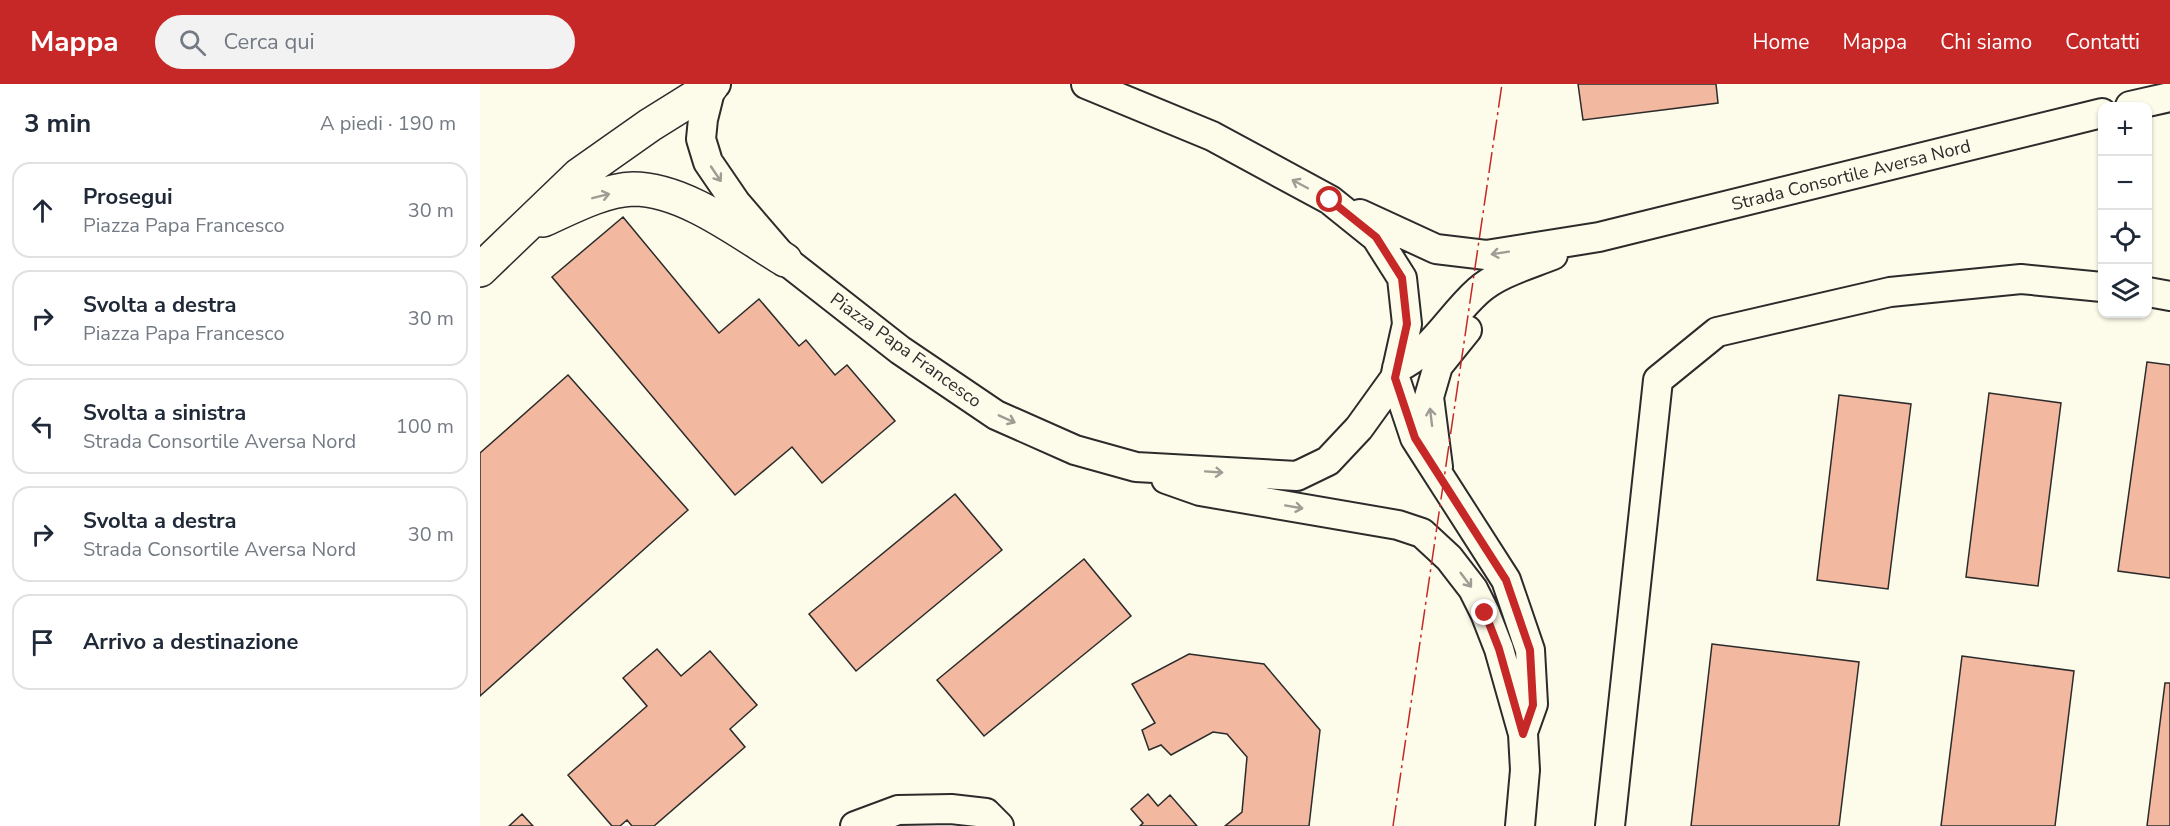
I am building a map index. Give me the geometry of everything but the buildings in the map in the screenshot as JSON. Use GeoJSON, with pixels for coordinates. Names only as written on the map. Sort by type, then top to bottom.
{"type":"FeatureCollection","features":[{"type":"Feature","properties":{"kind":"highway"},"geometry":{"type":"LineString","coordinates":[[480,270],[579,175],[620,129],[671,84]]}},
{"type":"Feature","properties":{"kind":"highway"},"geometry":{"type":"LineString","coordinates":[[579,175],[650,125],[713,85]]}},
{"type":"Feature","properties":{"kind":"highway"},"geometry":{"type":"LineString","coordinates":[[527,226],[592,198],[632,189],[659,192],[690,202],[785,260]]}},
{"type":"Feature","properties":{"kind":"street","name":"Piazza Papa Francesco"},"geometry":{"type":"LineString","coordinates":[[713,85],[703,119],[701,139],[708,162],[736,203],[785,260],[900,350],[996,415],[1075,450],[1136,467],[1298,476],[1328,461],[1359,428],[1396,373],[1407,324],[1402,278],[1376,237],[1330,200],[1212,136],[1086,84]]}},
{"type":"Feature","properties":{"kind":"street"},"geometry":{"type":"LineString","coordinates":[[2148,102],[2170,97]]}},
{"type":"Feature","properties":{"kind":"street","name":"Strada Consortile Aversa Nord"},"geometry":{"type":"LineString","coordinates":[[1330,200],[1436,249],[1486,255],[1599,237],[2098,114]]}},
{"type":"Feature","properties":{"kind":"street","name":"Strada Consortile Aversa Nord"},"geometry":{"type":"LineString","coordinates":[[1396,373],[1426,349],[1478,291],[1499,276],[1599,237]]}},
{"type":"Feature","properties":{"kind":"street"},"geometry":{"type":"LineString","coordinates":[[1439,475],[1429,397],[1438,366],[1456,342],[1497,297],[1513,272]]}},
{"type":"Feature","properties":{"kind":"street"},"geometry":{"type":"LineString","coordinates":[[1610,826],[1658,380],[1717,332],[1890,292],[2021,279],[2098,287]]}},
{"type":"Feature","properties":{"kind":"street"},"geometry":{"type":"LineString","coordinates":[[2152,293],[2170,296]]}},
{"type":"Feature","properties":{"kind":"street"},"geometry":{"type":"LineString","coordinates":[[1396,373],[1415,438],[1506,580],[1530,650],[1533,705],[1523,734]]}},
{"type":"Feature","properties":{"kind":"street"},"geometry":{"type":"LineString","coordinates":[[1136,467],[1200,491],[1398,525],[1422,533],[1449,558],[1473,589],[1485,613],[1499,649],[1523,734],[1525,770],[1520,826]]}},
{"type":"Feature","properties":{"kind":"street"},"geometry":{"type":"LineString","coordinates":[[855,826],[898,810],[951,809],[986,813],[999,826]]}},
{"type":"Feature","properties":{"kind":"power"},"geometry":{"type":"LineString","coordinates":[[1393,826],[1502,84]]}},
{"type":"Feature","properties":{"kind":"route"},"geometry":{"type":"LineString","coordinates":[[1330,200],[1376,237],[1402,278],[1407,324],[1395,378],[1415,438],[1506,580],[1530,650],[1533,705],[1523,734],[1499,649],[1485,613]]}}]}
